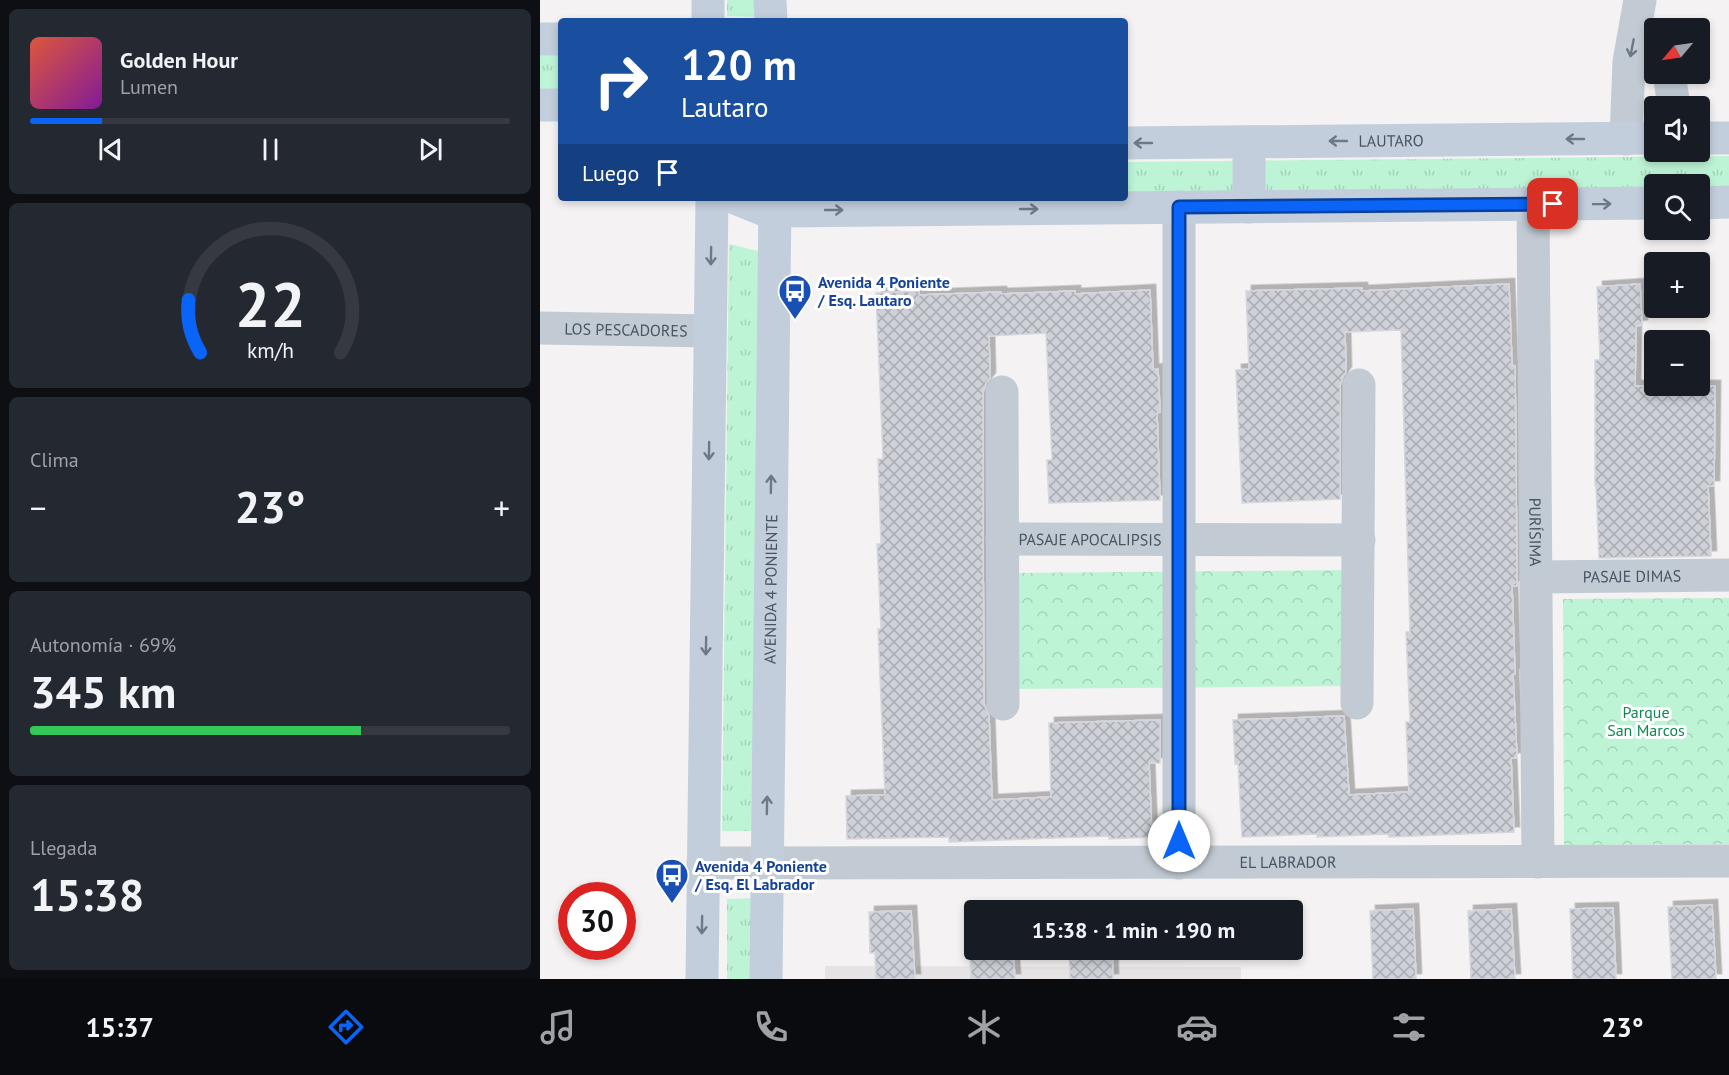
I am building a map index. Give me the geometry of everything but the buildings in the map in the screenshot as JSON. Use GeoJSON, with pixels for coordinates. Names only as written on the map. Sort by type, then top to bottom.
{"type":"FeatureCollection","features":[{"type":"Feature","properties":{"kind":"street"},"geometry":{"type":"LineString","coordinates":[[708,0],[708,18]]}},
{"type":"Feature","properties":{"kind":"street"},"geometry":{"type":"LineString","coordinates":[[770,0],[771,18]]}},
{"type":"Feature","properties":{"kind":"street"},"geometry":{"type":"LineString","coordinates":[[1640,0],[1629,62],[1640,139]]}},
{"type":"Feature","properties":{"kind":"street"},"geometry":{"type":"LineString","coordinates":[[1650,0],[1656,18]]}},
{"type":"Feature","properties":{"kind":"street"},"geometry":{"type":"LineString","coordinates":[[540,39],[558,39]]}},
{"type":"Feature","properties":{"kind":"street"},"geometry":{"type":"LineString","coordinates":[[540,105],[558,105]]}},
{"type":"Feature","properties":{"kind":"street"},"geometry":{"type":"LineString","coordinates":[[1710,138],[1729,138]]}},
{"type":"Feature","properties":{"kind":"street","name":"LAUTARO"},"geometry":{"type":"LineString","coordinates":[[1128,143],[1640,139]]}},
{"type":"Feature","properties":{"kind":"street"},"geometry":{"type":"LineString","coordinates":[[1249,207],[1250,142]]}},
{"type":"Feature","properties":{"kind":"street"},"geometry":{"type":"LineString","coordinates":[[702,979],[712,201]]}},
{"type":"Feature","properties":{"kind":"street"},"geometry":{"type":"LineString","coordinates":[[742,201],[762,209],[776,204],[1249,207],[1644,203]]}},
{"type":"Feature","properties":{"kind":"street"},"geometry":{"type":"LineString","coordinates":[[1710,203],[1729,202]]}},
{"type":"Feature","properties":{"kind":"street","name":"AVENIDA 4 PONIENTE"},"geometry":{"type":"LineString","coordinates":[[766,979],[776,204]]}},
{"type":"Feature","properties":{"kind":"street","name":"PURÍSIMA"},"geometry":{"type":"LineString","coordinates":[[1533,204],[1538,862]]}},
{"type":"Feature","properties":{"kind":"street"},"geometry":{"type":"LineString","coordinates":[[1179,207],[1179,863]]}},
{"type":"Feature","properties":{"kind":"street","name":"LOS PESCADORES"},"geometry":{"type":"LineString","coordinates":[[540,328],[710,331]]}},
{"type":"Feature","properties":{"kind":"street"},"geometry":{"type":"LineString","coordinates":[[1357,703],[1359,385]]}},
{"type":"Feature","properties":{"kind":"street"},"geometry":{"type":"LineString","coordinates":[[1002,392],[1003,704]]}},
{"type":"Feature","properties":{"kind":"street","name":"PASAJE APOCALIPSIS"},"geometry":{"type":"LineString","coordinates":[[1002,539],[1359,540]]}},
{"type":"Feature","properties":{"kind":"street","name":"PASAJE DIMAS"},"geometry":{"type":"LineString","coordinates":[[1536,577],[1729,575]]}},
{"type":"Feature","properties":{"kind":"street","name":"EL LABRADOR"},"geometry":{"type":"LineString","coordinates":[[703,863],[1729,861]]}},
{"type":"Feature","properties":{"kind":"shaded area"},"geometry":{"type":"Polygon","coordinates":[[[825,966],[1241,967],[1241,979],[825,979],[825,966]]]}},
{"type":"Feature","properties":{"kind":"green space"},"geometry":{"type":"Polygon","coordinates":[[[727,0],[757,0],[757,17],[727,16],[727,0]]]}},
{"type":"Feature","properties":{"kind":"green space"},"geometry":{"type":"Polygon","coordinates":[[[558,50],[558,90],[540,91],[540,51],[558,50]]]}},
{"type":"Feature","properties":{"kind":"green space"},"geometry":{"type":"Polygon","coordinates":[[[1710,156],[1729,156],[1729,187],[1710,186],[1710,174],[1644,174],[1644,188],[1128,193],[1128,162],[1644,157],[1644,162],[1710,162],[1710,156]]]}},
{"type":"Feature","properties":{"kind":"green space"},"geometry":{"type":"Polygon","coordinates":[[[729,244],[762,252],[752,831],[722,831],[729,244]]]}},
{"type":"Feature","properties":{"kind":"green space"},"geometry":{"type":"Polygon","coordinates":[[[1348,570],[1350,686],[1016,689],[1015,573],[1348,570]]]}},
{"type":"Feature","properties":{"kind":"green space","name":"Parque San Marcos"},"geometry":{"type":"Polygon","coordinates":[[[1729,598],[1729,844],[1564,845],[1563,599],[1729,598]]]}},
{"type":"Feature","properties":{"kind":"green space"},"geometry":{"type":"Polygon","coordinates":[[[759,898],[758,979],[727,979],[727,899],[759,898]]]}},
{"type":"Feature","properties":{"kind":"place","name":"Avenida 4 Poniente / Esq. Lautaro"},"geometry":{"type":"Point","coordinates":[795,320]}},
{"type":"Feature","properties":{"kind":"place","name":"Avenida 4 Poniente / Esq. El Labrador"},"geometry":{"type":"Point","coordinates":[672,904]}},
{"type":"Feature","properties":{"kind":"route"},"geometry":{"type":"LineString","coordinates":[[1179,841],[1179,207],[1553,204]]}}]}
